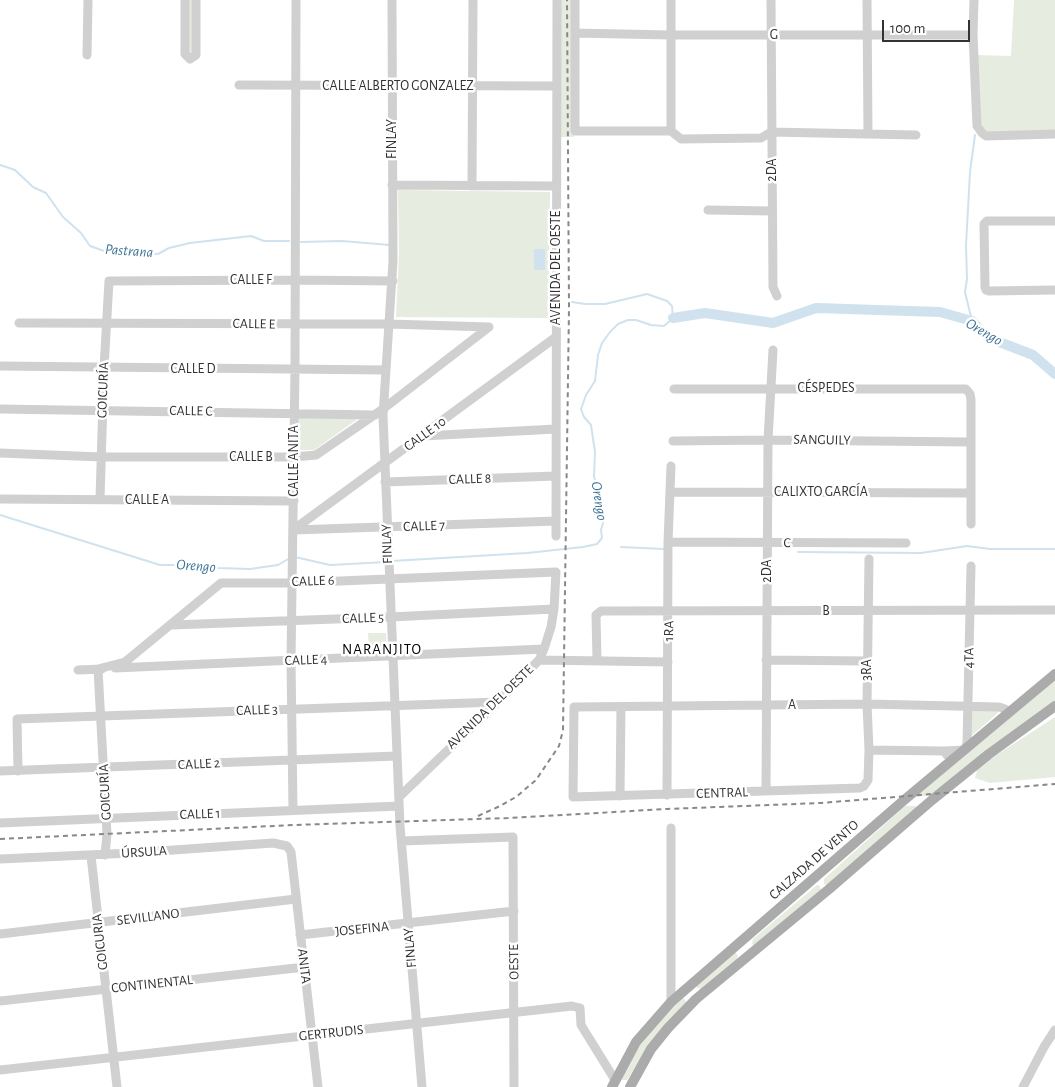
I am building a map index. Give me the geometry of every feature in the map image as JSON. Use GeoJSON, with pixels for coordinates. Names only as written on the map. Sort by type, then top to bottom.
{"type":"FeatureCollection","features":[{"type":"Feature","properties":{"kind":"main road","name":"CALZADA DE VENTO"},"geometry":{"type":"LineString","coordinates":[[614,1084],[636,1042],[671,1002],[1055,674]]}},
{"type":"Feature","properties":{"kind":"main road"},"geometry":{"type":"LineString","coordinates":[[614,1084],[629,1087],[651,1049],[683,1011],[978,762],[1055,706]]}},
{"type":"Feature","properties":{"kind":"main road"},"geometry":{"type":"LineString","coordinates":[[816,877],[828,890]]}},
{"type":"Feature","properties":{"kind":"main road"},"geometry":{"type":"LineString","coordinates":[[740,942],[750,956]]}},
{"type":"Feature","properties":{"kind":"street"},"geometry":{"type":"LineString","coordinates":[[87,55],[88,0]]}},
{"type":"Feature","properties":{"kind":"street"},"geometry":{"type":"LineString","coordinates":[[185,0],[185,54],[190,59],[196,56],[196,0]]}},
{"type":"Feature","properties":{"kind":"street","name":"CALLE ANITA"},"geometry":{"type":"LineString","coordinates":[[293,810],[291,661],[295,369],[296,0]]}},
{"type":"Feature","properties":{"kind":"street","name":"FINLAY"},"geometry":{"type":"LineString","coordinates":[[392,0],[393,281],[386,370],[380,413],[385,482],[399,802],[422,1087]]}},
{"type":"Feature","properties":{"kind":"street"},"geometry":{"type":"LineString","coordinates":[[472,186],[473,0]]}},
{"type":"Feature","properties":{"kind":"street","name":"AVENIDA DEL OESTE"},"geometry":{"type":"LineString","coordinates":[[556,536],[557,0]]}},
{"type":"Feature","properties":{"kind":"street"},"geometry":{"type":"LineString","coordinates":[[575,0],[575,131],[671,131],[680,139],[761,138],[771,132],[916,135]]}},
{"type":"Feature","properties":{"kind":"street"},"geometry":{"type":"LineString","coordinates":[[671,131],[672,0]]}},
{"type":"Feature","properties":{"kind":"street","name":"2DA"},"geometry":{"type":"LineString","coordinates":[[771,0],[772,287],[778,296]]}},
{"type":"Feature","properties":{"kind":"street"},"geometry":{"type":"LineString","coordinates":[[867,0],[868,134]]}},
{"type":"Feature","properties":{"kind":"street"},"geometry":{"type":"LineString","coordinates":[[974,0],[973,35],[977,126],[986,136],[1055,134]]}},
{"type":"Feature","properties":{"kind":"street","name":"G"},"geometry":{"type":"LineString","coordinates":[[575,33],[671,35],[973,35]]}},
{"type":"Feature","properties":{"kind":"street","name":"CALLE ALBERTO GONZALEZ"},"geometry":{"type":"LineString","coordinates":[[239,86],[557,86]]}},
{"type":"Feature","properties":{"kind":"street"},"geometry":{"type":"LineString","coordinates":[[392,185],[556,186]]}},
{"type":"Feature","properties":{"kind":"street"},"geometry":{"type":"LineString","coordinates":[[708,210],[772,211]]}},
{"type":"Feature","properties":{"kind":"street"},"geometry":{"type":"LineString","coordinates":[[1055,221],[985,222],[984,287],[989,291],[1055,290]]}},
{"type":"Feature","properties":{"kind":"street","name":"CALLE F"},"geometry":{"type":"LineString","coordinates":[[109,281],[393,281]]}},
{"type":"Feature","properties":{"kind":"street","name":"GOICURÍA"},"geometry":{"type":"LineString","coordinates":[[100,499],[109,281]]}},
{"type":"Feature","properties":{"kind":"street","name":"CALLE E"},"geometry":{"type":"LineString","coordinates":[[19,322],[294,325],[389,324],[489,327]]}},
{"type":"Feature","properties":{"kind":"street","name":"CALLE B"},"geometry":{"type":"LineString","coordinates":[[0,454],[102,457],[294,458],[316,455],[380,413],[489,327]]}},
{"type":"Feature","properties":{"kind":"street","name":"CALLE 10"},"geometry":{"type":"LineString","coordinates":[[293,530],[556,338]]}},
{"type":"Feature","properties":{"kind":"street","name":"2DA"},"geometry":{"type":"LineString","coordinates":[[766,792],[768,440],[773,350]]}},
{"type":"Feature","properties":{"kind":"street","name":"CALLE D"},"geometry":{"type":"LineString","coordinates":[[0,366],[386,370]]}},
{"type":"Feature","properties":{"kind":"street","name":"CÉSPEDES"},"geometry":{"type":"LineString","coordinates":[[674,389],[962,388],[968,391],[971,400],[971,442]]}},
{"type":"Feature","properties":{"kind":"street","name":"CALLE C"},"geometry":{"type":"LineString","coordinates":[[0,409],[380,413]]}},
{"type":"Feature","properties":{"kind":"street"},"geometry":{"type":"LineString","coordinates":[[423,436],[556,429]]}},
{"type":"Feature","properties":{"kind":"street","name":"SANGUILY"},"geometry":{"type":"LineString","coordinates":[[673,441],[971,442]]}},
{"type":"Feature","properties":{"kind":"street"},"geometry":{"type":"LineString","coordinates":[[971,442],[971,524]]}},
{"type":"Feature","properties":{"kind":"street","name":"1RA"},"geometry":{"type":"LineString","coordinates":[[667,795],[669,705],[668,542],[671,466]]}},
{"type":"Feature","properties":{"kind":"street","name":"CALLE 8"},"geometry":{"type":"LineString","coordinates":[[385,482],[556,476]]}},
{"type":"Feature","properties":{"kind":"street","name":"CALIXTO GARCÍA"},"geometry":{"type":"LineString","coordinates":[[670,492],[972,493]]}},
{"type":"Feature","properties":{"kind":"street","name":"CALLE A"},"geometry":{"type":"LineString","coordinates":[[0,499],[294,501]]}},
{"type":"Feature","properties":{"kind":"street","name":"CALLE 7"},"geometry":{"type":"LineString","coordinates":[[293,530],[556,521]]}},
{"type":"Feature","properties":{"kind":"street","name":"C"},"geometry":{"type":"LineString","coordinates":[[668,542],[906,543]]}},
{"type":"Feature","properties":{"kind":"street","name":"3RA"},"geometry":{"type":"LineString","coordinates":[[868,780],[869,559]]}},
{"type":"Feature","properties":{"kind":"street","name":"4TA"},"geometry":{"type":"LineString","coordinates":[[965,750],[967,744],[971,566]]}},
{"type":"Feature","properties":{"kind":"street","name":"AVENIDA DEL OESTE"},"geometry":{"type":"LineString","coordinates":[[399,802],[539,660],[554,609],[556,572]]}},
{"type":"Feature","properties":{"kind":"street","name":"CALLE 6"},"geometry":{"type":"LineString","coordinates":[[98,669],[125,662],[221,583],[556,572]]}},
{"type":"Feature","properties":{"kind":"street","name":"CALLE 5"},"geometry":{"type":"LineString","coordinates":[[172,625],[554,609]]}},
{"type":"Feature","properties":{"kind":"street","name":"B"},"geometry":{"type":"LineString","coordinates":[[597,660],[596,615],[598,612],[669,610],[1055,610]]}},
{"type":"Feature","properties":{"kind":"street","name":"CALLE 4"},"geometry":{"type":"LineString","coordinates":[[98,669],[392,657],[544,648]]}},
{"type":"Feature","properties":{"kind":"street"},"geometry":{"type":"LineString","coordinates":[[539,660],[668,662]]}},
{"type":"Feature","properties":{"kind":"street"},"geometry":{"type":"LineString","coordinates":[[766,660],[868,661]]}},
{"type":"Feature","properties":{"kind":"street"},"geometry":{"type":"LineString","coordinates":[[78,670],[98,669]]}},
{"type":"Feature","properties":{"kind":"street","name":"GOICURÍA"},"geometry":{"type":"LineString","coordinates":[[98,669],[107,834],[105,855]]}},
{"type":"Feature","properties":{"kind":"street","name":"CALLE 3"},"geometry":{"type":"LineString","coordinates":[[18,771],[17,719],[498,702]]}},
{"type":"Feature","properties":{"kind":"street","name":"A"},"geometry":{"type":"LineString","coordinates":[[573,797],[574,707],[867,704],[968,706],[1005,709],[1008,713]]}},
{"type":"Feature","properties":{"kind":"street"},"geometry":{"type":"LineString","coordinates":[[620,796],[621,707]]}},
{"type":"Feature","properties":{"kind":"street"},"geometry":{"type":"LineString","coordinates":[[868,750],[965,750]]}},
{"type":"Feature","properties":{"kind":"street"},"geometry":{"type":"LineString","coordinates":[[944,751],[947,754],[946,766]]}},
{"type":"Feature","properties":{"kind":"street","name":"CALLE 2"},"geometry":{"type":"LineString","coordinates":[[0,772],[397,756]]}},
{"type":"Feature","properties":{"kind":"street","name":"CENTRAL"},"geometry":{"type":"LineString","coordinates":[[573,797],[860,788],[868,780]]}},
{"type":"Feature","properties":{"kind":"street","name":"CALLE 1"},"geometry":{"type":"LineString","coordinates":[[0,823],[293,810],[399,802]]}},
{"type":"Feature","properties":{"kind":"street"},"geometry":{"type":"LineString","coordinates":[[671,1002],[672,828]]}},
{"type":"Feature","properties":{"kind":"street","name":"OESTE"},"geometry":{"type":"LineString","coordinates":[[402,841],[513,837],[514,1087]]}},
{"type":"Feature","properties":{"kind":"street","name":"ÚRSULA"},"geometry":{"type":"LineString","coordinates":[[0,859],[91,856],[273,843],[287,846]]}},
{"type":"Feature","properties":{"kind":"street","name":"ANITA"},"geometry":{"type":"LineString","coordinates":[[287,846],[291,852],[318,1087]]}},
{"type":"Feature","properties":{"kind":"street","name":"GOICURIA"},"geometry":{"type":"LineString","coordinates":[[91,856],[117,1087]]}},
{"type":"Feature","properties":{"kind":"street","name":"SEVILLANO"},"geometry":{"type":"LineString","coordinates":[[0,934],[296,899]]}},
{"type":"Feature","properties":{"kind":"street","name":"JOSEFINA"},"geometry":{"type":"LineString","coordinates":[[300,935],[514,911]]}},
{"type":"Feature","properties":{"kind":"street","name":"CONTINENTAL"},"geometry":{"type":"LineString","coordinates":[[0,1001],[305,967]]}},
{"type":"Feature","properties":{"kind":"street","name":"GERTRUDIS"},"geometry":{"type":"LineString","coordinates":[[0,1070],[572,1006],[580,1008],[581,1025],[614,1084]]}},
{"type":"Feature","properties":{"kind":"street"},"geometry":{"type":"LineString","coordinates":[[1023,1087],[1055,1030]]}},
{"type":"Feature","properties":{"kind":"shaded area"},"geometry":{"type":"Polygon","coordinates":[[[188,0],[193,0],[193,53],[187,53],[188,0]]]}},
{"type":"Feature","properties":{"kind":"shaded area"},"geometry":{"type":"Polygon","coordinates":[[[560,0],[573,0],[574,137],[559,137],[560,0]]]}},
{"type":"Feature","properties":{"kind":"shaded area"},"geometry":{"type":"Polygon","coordinates":[[[1014,0],[1055,0],[1055,134],[982,133],[974,55],[1011,56],[1014,0]]]}},
{"type":"Feature","properties":{"kind":"shaded area"},"geometry":{"type":"Polygon","coordinates":[[[398,190],[550,192],[548,318],[396,317],[399,253],[398,190]]]}},
{"type":"Feature","properties":{"kind":"shaded area"},"geometry":{"type":"Polygon","coordinates":[[[299,416],[359,418],[314,450],[300,450],[299,416]]]}},
{"type":"Feature","properties":{"kind":"shaded area"},"geometry":{"type":"Polygon","coordinates":[[[368,633],[386,633],[387,651],[369,651],[368,633]]]}},
{"type":"Feature","properties":{"kind":"shaded area"},"geometry":{"type":"Polygon","coordinates":[[[1055,674],[1055,706],[938,795],[909,797],[1055,674]]]}},
{"type":"Feature","properties":{"kind":"shaded area"},"geometry":{"type":"Polygon","coordinates":[[[972,709],[998,710],[998,713],[970,737],[972,709]]]}},
{"type":"Feature","properties":{"kind":"shaded area"},"geometry":{"type":"Polygon","coordinates":[[[1055,717],[1055,777],[990,783],[975,778],[978,767],[1055,717]]]}},
{"type":"Feature","properties":{"kind":"shaded area"},"geometry":{"type":"Polygon","coordinates":[[[905,806],[919,806],[827,885],[824,884],[824,879],[905,806]]]}},
{"type":"Feature","properties":{"kind":"shaded area"},"geometry":{"type":"Polygon","coordinates":[[[819,885],[821,890],[755,946],[752,944],[753,939],[819,885]]]}},
{"type":"Feature","properties":{"kind":"shaded area"},"geometry":{"type":"Polygon","coordinates":[[[735,952],[738,956],[737,959],[701,989],[697,988],[696,986],[735,952]]]}},
{"type":"Feature","properties":{"kind":"shaded area"},"geometry":{"type":"Polygon","coordinates":[[[683,998],[686,1001],[685,1005],[640,1060],[627,1080],[623,1080],[621,1078],[632,1055],[664,1013],[683,998]]]}},
{"type":"Feature","properties":{"kind":"water"},"geometry":{"type":"Polygon","coordinates":[[[534,249],[545,249],[545,270],[534,270],[534,249]]]}},
{"type":"Feature","properties":{"kind":"waterway"},"geometry":{"type":"LineString","coordinates":[[972,321],[965,292],[970,172],[975,135]]}},
{"type":"Feature","properties":{"kind":"waterway","name":"Pastrana"},"geometry":{"type":"LineString","coordinates":[[0,165],[15,170],[33,187],[46,193],[63,217],[81,233],[90,246],[107,252],[158,254],[169,248],[190,243],[251,236],[264,241],[289,241]]}},
{"type":"Feature","properties":{"kind":"waterway","name":"Pastrana"},"geometry":{"type":"LineString","coordinates":[[301,242],[342,241],[390,245]]}},
{"type":"Feature","properties":{"kind":"waterway","name":"Orengo"},"geometry":{"type":"LineString","coordinates":[[392,561],[527,553],[583,547],[597,544],[602,538],[601,530],[604,520],[594,476],[595,452],[591,425],[584,417],[581,409],[586,395],[595,381],[598,355],[602,343],[610,332],[618,324],[628,320],[664,326],[673,318],[672,306],[667,301],[647,294],[605,304],[572,302]]}},
{"type":"Feature","properties":{"kind":"waterway","name":"Orengo"},"geometry":{"type":"LineString","coordinates":[[673,318],[705,313],[773,323],[816,308],[940,312],[972,321],[989,338],[1033,355],[1055,374]]}},
{"type":"Feature","properties":{"kind":"waterway","name":"Orengo"},"geometry":{"type":"LineString","coordinates":[[0,515],[160,565],[204,565],[218,568],[250,569],[278,565],[290,558]]}},
{"type":"Feature","properties":{"kind":"waterway"},"geometry":{"type":"LineString","coordinates":[[798,552],[921,553],[967,546],[990,549],[1055,549]]}},
{"type":"Feature","properties":{"kind":"waterway"},"geometry":{"type":"LineString","coordinates":[[621,547],[664,549]]}},
{"type":"Feature","properties":{"kind":"waterway","name":"Orengo"},"geometry":{"type":"LineString","coordinates":[[295,557],[330,565],[387,562]]}},
{"type":"Feature","properties":{"kind":"railway"},"geometry":{"type":"LineString","coordinates":[[478,816],[516,797],[536,780],[559,746],[563,730],[569,308],[567,0]]}},
{"type":"Feature","properties":{"kind":"railway"},"geometry":{"type":"LineString","coordinates":[[0,839],[821,803],[1055,784]]}},
{"type":"Feature","properties":{"kind":"district","name":"NARANJITO"},"geometry":{"type":"Point","coordinates":[382,649]}}]}
